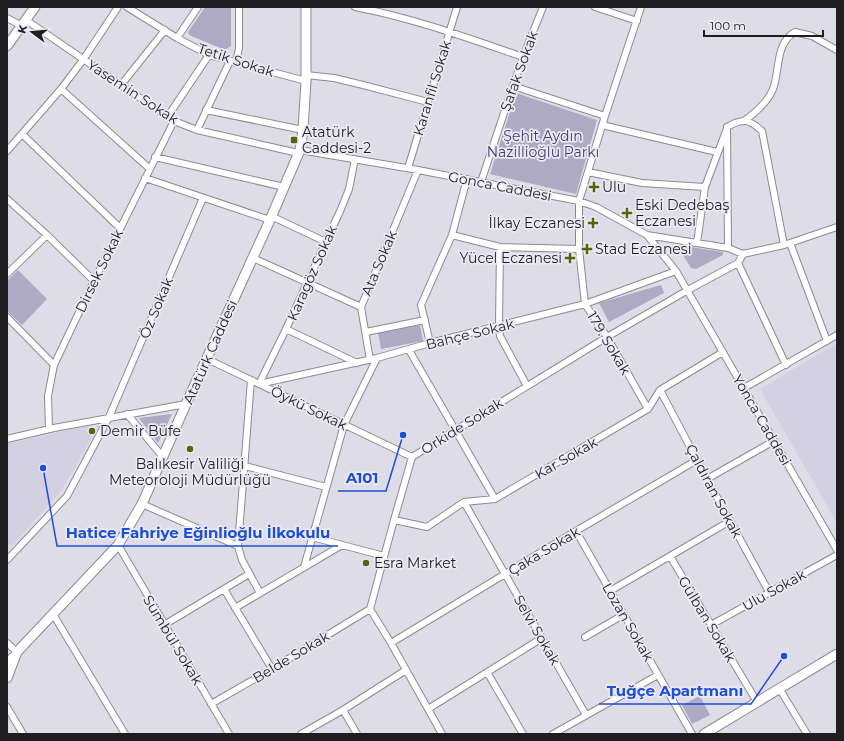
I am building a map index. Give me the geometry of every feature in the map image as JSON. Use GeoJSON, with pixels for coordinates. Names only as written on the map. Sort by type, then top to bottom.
{"type":"FeatureCollection","features":[{"type":"Feature","properties":{"kind":"main road"},"geometry":{"type":"LineString","coordinates":[[7,46],[35,7]]}},
{"type":"Feature","properties":{"kind":"main road","name":"Atatürk Caddesi"},"geometry":{"type":"LineString","coordinates":[[7,678],[17,652],[118,545],[142,504],[253,258],[299,151],[303,130],[306,78],[306,7]]}},
{"type":"Feature","properties":{"kind":"main road"},"geometry":{"type":"LineString","coordinates":[[704,734],[837,654]]}},
{"type":"Feature","properties":{"kind":"street"},"geometry":{"type":"LineString","coordinates":[[7,151],[61,90],[118,7]]}},
{"type":"Feature","properties":{"kind":"street","name":"Tetik Sokak"},"geometry":{"type":"LineString","coordinates":[[127,7],[177,38],[209,54],[233,62],[306,78],[334,78],[428,102]]}},
{"type":"Feature","properties":{"kind":"street"},"geometry":{"type":"LineString","coordinates":[[177,38],[198,7]]}},
{"type":"Feature","properties":{"kind":"street"},"geometry":{"type":"LineString","coordinates":[[197,130],[239,48],[239,7]]}},
{"type":"Feature","properties":{"kind":"street"},"geometry":{"type":"LineString","coordinates":[[355,7],[379,11],[524,57]]}},
{"type":"Feature","properties":{"kind":"street","name":"Karanfil Sokak"},"geometry":{"type":"LineString","coordinates":[[408,168],[457,7]]}},
{"type":"Feature","properties":{"kind":"street","name":"Şafak Sokak"},"geometry":{"type":"LineString","coordinates":[[481,182],[513,86],[543,7]]}},
{"type":"Feature","properties":{"kind":"street"},"geometry":{"type":"LineString","coordinates":[[595,7],[636,21]]}},
{"type":"Feature","properties":{"kind":"street","name":"179. Sokak"},"geometry":{"type":"LineString","coordinates":[[641,7],[602,125],[579,201],[579,249],[585,304],[607,337],[648,409]]}},
{"type":"Feature","properties":{"kind":"street","name":"Yasemin Sokak"},"geometry":{"type":"LineString","coordinates":[[7,18],[24,23],[83,60],[174,121],[197,130],[299,151]]}},
{"type":"Feature","properties":{"kind":"street"},"geometry":{"type":"LineString","coordinates":[[121,85],[165,30]]}},
{"type":"Feature","properties":{"kind":"street"},"geometry":{"type":"LineString","coordinates":[[744,121],[755,113],[773,89],[777,65],[782,50],[786,40],[792,34],[795,32],[812,36],[837,50]]}},
{"type":"Feature","properties":{"kind":"street"},"geometry":{"type":"LineString","coordinates":[[168,116],[209,54]]}},
{"type":"Feature","properties":{"kind":"street"},"geometry":{"type":"LineString","coordinates":[[513,86],[605,116]]}},
{"type":"Feature","properties":{"kind":"street"},"geometry":{"type":"LineString","coordinates":[[61,90],[150,169]]}},
{"type":"Feature","properties":{"kind":"street"},"geometry":{"type":"LineString","coordinates":[[206,110],[303,130]]}},
{"type":"Feature","properties":{"kind":"street","name":"Dirsek Sokak"},"geometry":{"type":"LineString","coordinates":[[49,429],[48,396],[54,365],[120,228],[174,121]]}},
{"type":"Feature","properties":{"kind":"street"},"geometry":{"type":"LineString","coordinates":[[697,243],[705,187],[727,127],[736,122],[753,122],[762,131],[787,244],[827,340]]}},
{"type":"Feature","properties":{"kind":"street"},"geometry":{"type":"LineString","coordinates":[[602,125],[717,152]]}},
{"type":"Feature","properties":{"kind":"street"},"geometry":{"type":"LineString","coordinates":[[727,127],[728,248]]}},
{"type":"Feature","properties":{"kind":"street"},"geometry":{"type":"LineString","coordinates":[[22,134],[120,228]]}},
{"type":"Feature","properties":{"kind":"street","name":"Gonca Caddesi"},"geometry":{"type":"LineString","coordinates":[[299,151],[355,159],[467,179],[579,201],[596,207],[647,235],[676,271],[688,290]]}},
{"type":"Feature","properties":{"kind":"street"},"geometry":{"type":"LineString","coordinates":[[155,157],[284,187]]}},
{"type":"Feature","properties":{"kind":"street","name":"Karagöz Sokak"},"geometry":{"type":"LineString","coordinates":[[259,384],[308,283],[349,189],[355,159]]}},
{"type":"Feature","properties":{"kind":"street","name":"Ata Sokak"},"geometry":{"type":"LineString","coordinates":[[370,360],[361,307],[418,170]]}},
{"type":"Feature","properties":{"kind":"street"},"geometry":{"type":"LineString","coordinates":[[588,172],[642,182],[705,187]]}},
{"type":"Feature","properties":{"kind":"street"},"geometry":{"type":"LineString","coordinates":[[145,178],[203,198],[270,218],[326,242]]}},
{"type":"Feature","properties":{"kind":"street"},"geometry":{"type":"LineString","coordinates":[[430,343],[422,305],[452,235],[467,179]]}},
{"type":"Feature","properties":{"kind":"street","name":"Öz Sokak"},"geometry":{"type":"LineString","coordinates":[[8,557],[67,496],[109,417],[203,198]]}},
{"type":"Feature","properties":{"kind":"street"},"geometry":{"type":"LineString","coordinates":[[7,199],[48,235],[94,281]]}},
{"type":"Feature","properties":{"kind":"street"},"geometry":{"type":"LineString","coordinates":[[647,235],[728,248],[743,254],[787,244],[837,227]]}},
{"type":"Feature","properties":{"kind":"street"},"geometry":{"type":"LineString","coordinates":[[7,274],[48,235]]}},
{"type":"Feature","properties":{"kind":"street"},"geometry":{"type":"LineString","coordinates":[[452,235],[500,247],[579,249]]}},
{"type":"Feature","properties":{"kind":"street"},"geometry":{"type":"LineString","coordinates":[[500,247],[500,336],[527,386]]}},
{"type":"Feature","properties":{"kind":"street"},"geometry":{"type":"LineString","coordinates":[[743,254],[738,263],[786,365]]}},
{"type":"Feature","properties":{"kind":"street"},"geometry":{"type":"LineString","coordinates":[[253,258],[361,307]]}},
{"type":"Feature","properties":{"kind":"street","name":"Orkide Sokak"},"geometry":{"type":"LineString","coordinates":[[370,609],[412,457],[607,337],[738,263]]}},
{"type":"Feature","properties":{"kind":"street","name":"Bahçe Sokak"},"geometry":{"type":"LineString","coordinates":[[259,384],[370,360],[430,343],[585,304],[676,271]]}},
{"type":"Feature","properties":{"kind":"street","name":"Yonca Caddesi"},"geometry":{"type":"LineString","coordinates":[[688,290],[837,550]]}},
{"type":"Feature","properties":{"kind":"street"},"geometry":{"type":"LineString","coordinates":[[7,316],[54,365]]}},
{"type":"Feature","properties":{"kind":"street"},"geometry":{"type":"LineString","coordinates":[[366,332],[425,320]]}},
{"type":"Feature","properties":{"kind":"street"},"geometry":{"type":"LineString","coordinates":[[286,329],[357,363]]}},
{"type":"Feature","properties":{"kind":"street"},"geometry":{"type":"LineString","coordinates":[[744,388],[837,335]]}},
{"type":"Feature","properties":{"kind":"street"},"geometry":{"type":"LineString","coordinates":[[409,350],[495,499]]}},
{"type":"Feature","properties":{"kind":"street","name":"Kar Sokak"},"geometry":{"type":"LineString","coordinates":[[394,520],[426,527],[464,502],[495,499],[648,409],[660,390],[723,352]]}},
{"type":"Feature","properties":{"kind":"street"},"geometry":{"type":"LineString","coordinates":[[304,567],[344,425],[377,358]]}},
{"type":"Feature","properties":{"kind":"street","name":"Öykü Sokak"},"geometry":{"type":"LineString","coordinates":[[207,359],[412,457]]}},
{"type":"Feature","properties":{"kind":"street"},"geometry":{"type":"LineString","coordinates":[[251,380],[238,546],[242,560],[260,593]]}},
{"type":"Feature","properties":{"kind":"street","name":"Çaldıran Sokak"},"geometry":{"type":"LineString","coordinates":[[660,390],[770,592]]}},
{"type":"Feature","properties":{"kind":"street"},"geometry":{"type":"LineString","coordinates":[[7,439],[109,417],[186,404]]}},
{"type":"Feature","properties":{"kind":"street"},"geometry":{"type":"LineString","coordinates":[[127,414],[163,457]]}},
{"type":"Feature","properties":{"kind":"street"},"geometry":{"type":"LineString","coordinates":[[707,478],[774,440]]}},
{"type":"Feature","properties":{"kind":"street","name":"Çaka Sokak"},"geometry":{"type":"LineString","coordinates":[[391,643],[697,460]]}},
{"type":"Feature","properties":{"kind":"street"},"geometry":{"type":"LineString","coordinates":[[245,466],[326,487]]}},
{"type":"Feature","properties":{"kind":"street","name":"Selvi Sokak"},"geometry":{"type":"LineString","coordinates":[[464,502],[586,715]]}},
{"type":"Feature","properties":{"kind":"street"},"geometry":{"type":"LineString","coordinates":[[142,504],[238,546]]}},
{"type":"Feature","properties":{"kind":"street"},"geometry":{"type":"LineString","coordinates":[[610,591],[730,521]]}},
{"type":"Feature","properties":{"kind":"street","name":"Lozan Sokak"},"geometry":{"type":"LineString","coordinates":[[576,531],[692,734]]}},
{"type":"Feature","properties":{"kind":"street"},"geometry":{"type":"LineString","coordinates":[[312,537],[384,556]]}},
{"type":"Feature","properties":{"kind":"street","name":"Sümbül Sokak"},"geometry":{"type":"LineString","coordinates":[[118,545],[229,734]]}},
{"type":"Feature","properties":{"kind":"street"},"geometry":{"type":"LineString","coordinates":[[235,608],[342,545]]}},
{"type":"Feature","properties":{"kind":"street","name":"Ulu Sokak"},"geometry":{"type":"LineString","coordinates":[[711,625],[837,555]]}},
{"type":"Feature","properties":{"kind":"street","name":"Gülban Sokak"},"geometry":{"type":"LineString","coordinates":[[670,556],[756,702]]}},
{"type":"Feature","properties":{"kind":"street"},"geometry":{"type":"LineString","coordinates":[[164,625],[249,574]]}},
{"type":"Feature","properties":{"kind":"street"},"geometry":{"type":"LineString","coordinates":[[224,589],[272,669]]}},
{"type":"Feature","properties":{"kind":"street"},"geometry":{"type":"LineString","coordinates":[[370,609],[391,643],[442,734]]}},
{"type":"Feature","properties":{"kind":"street","name":"Belde Sokak"},"geometry":{"type":"LineString","coordinates":[[211,704],[272,669],[370,609]]}},
{"type":"Feature","properties":{"kind":"street"},"geometry":{"type":"LineString","coordinates":[[53,614],[125,734]]}},
{"type":"Feature","properties":{"kind":"street"},"geometry":{"type":"LineString","coordinates":[[585,637],[624,615]]}},
{"type":"Feature","properties":{"kind":"street"},"geometry":{"type":"LineString","coordinates":[[428,709],[542,638]]}},
{"type":"Feature","properties":{"kind":"street"},"geometry":{"type":"LineString","coordinates":[[7,643],[17,652],[7,661]]}},
{"type":"Feature","properties":{"kind":"street"},"geometry":{"type":"LineString","coordinates":[[301,734],[343,710],[406,670]]}},
{"type":"Feature","properties":{"kind":"street"},"geometry":{"type":"LineString","coordinates":[[487,672],[523,734]]}},
{"type":"Feature","properties":{"kind":"street"},"geometry":{"type":"LineString","coordinates":[[553,734],[658,675]]}},
{"type":"Feature","properties":{"kind":"street"},"geometry":{"type":"LineString","coordinates":[[779,688],[807,734]]}},
{"type":"Feature","properties":{"kind":"street"},"geometry":{"type":"LineString","coordinates":[[7,707],[23,734]]}},
{"type":"Feature","properties":{"kind":"street"},"geometry":{"type":"LineString","coordinates":[[343,710],[357,734]]}},
{"type":"Feature","properties":{"kind":"shaded area"},"geometry":{"type":"Polygon","coordinates":[[[837,343],[837,523],[760,389],[837,343]]]}},
{"type":"Feature","properties":{"kind":"shaded area"},"geometry":{"type":"Polygon","coordinates":[[[87,426],[91,439],[62,490],[13,545],[7,545],[7,444],[87,426]]]}},
{"type":"Feature","properties":{"kind":"green space"},"geometry":{"type":"Polygon","coordinates":[[[205,7],[231,7],[231,46],[225,50],[189,35],[188,32],[205,7]]]}},
{"type":"Feature","properties":{"kind":"green space","name":"Şehit Aydın Nazillioğlu Parkı"},"geometry":{"type":"Polygon","coordinates":[[[516,93],[597,120],[576,194],[490,174],[516,93]]]}},
{"type":"Feature","properties":{"kind":"green space"},"geometry":{"type":"Polygon","coordinates":[[[678,245],[723,252],[723,255],[696,269],[691,268],[678,245]]]}},
{"type":"Feature","properties":{"kind":"green space"},"geometry":{"type":"Polygon","coordinates":[[[18,270],[47,299],[22,325],[7,311],[7,281],[18,270]]]}},
{"type":"Feature","properties":{"kind":"green space"},"geometry":{"type":"Polygon","coordinates":[[[661,285],[664,293],[609,322],[599,303],[661,285]]]}},
{"type":"Feature","properties":{"kind":"green space"},"geometry":{"type":"Polygon","coordinates":[[[420,325],[423,341],[381,349],[378,333],[420,325]]]}},
{"type":"Feature","properties":{"kind":"green space"},"geometry":{"type":"Polygon","coordinates":[[[172,414],[158,443],[139,418],[172,414]]]}},
{"type":"Feature","properties":{"kind":"green space"},"geometry":{"type":"Polygon","coordinates":[[[700,696],[710,715],[692,724],[682,705],[700,696]]]}},
{"type":"Feature","properties":{"kind":"place","name":"Atatürk Caddesi-2"},"geometry":{"type":"Point","coordinates":[294,140]}},
{"type":"Feature","properties":{"kind":"place","name":"Ulu"},"geometry":{"type":"Point","coordinates":[594,187]}},
{"type":"Feature","properties":{"kind":"place","name":"Eski Dedebaş Eczanesi"},"geometry":{"type":"Point","coordinates":[627,213]}},
{"type":"Feature","properties":{"kind":"place","name":"İlkay Eczanesi"},"geometry":{"type":"Point","coordinates":[593,223]}},
{"type":"Feature","properties":{"kind":"place","name":"Stad Eczanesi"},"geometry":{"type":"Point","coordinates":[587,249]}},
{"type":"Feature","properties":{"kind":"place","name":"Yücel Eczanesi"},"geometry":{"type":"Point","coordinates":[570,258]}},
{"type":"Feature","properties":{"kind":"place","name":"Demir Büfe"},"geometry":{"type":"Point","coordinates":[92,431]}},
{"type":"Feature","properties":{"kind":"place","name":"A101"},"geometry":{"type":"Point","coordinates":[403,435]}},
{"type":"Feature","properties":{"kind":"place","name":"Balıkesir Valiliği Meteoroloji Müdürlüğü"},"geometry":{"type":"Point","coordinates":[190,449]}},
{"type":"Feature","properties":{"kind":"place","name":"Hatice Fahriye Eğinlioğlu İlkokulu"},"geometry":{"type":"Point","coordinates":[43,468]}},
{"type":"Feature","properties":{"kind":"place","name":"Esra Market"},"geometry":{"type":"Point","coordinates":[366,563]}},
{"type":"Feature","properties":{"kind":"place","name":"Tuğçe Apartmanı"},"geometry":{"type":"Point","coordinates":[784,656]}}]}
